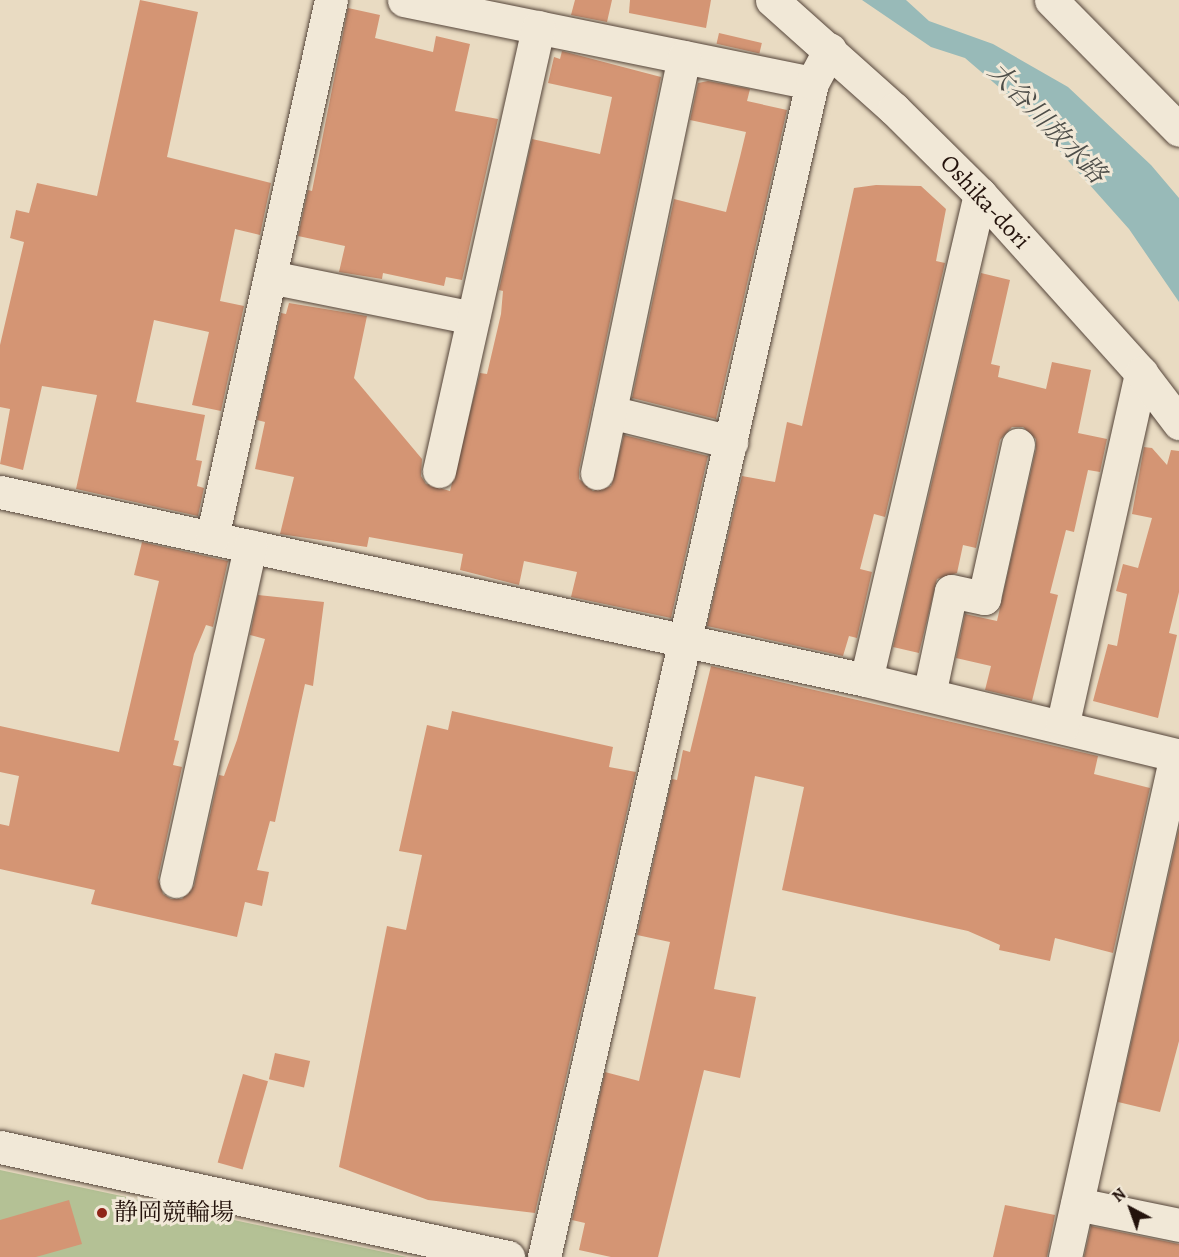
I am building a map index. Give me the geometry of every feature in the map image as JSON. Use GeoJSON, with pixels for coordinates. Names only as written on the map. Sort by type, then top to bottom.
{"type":"FeatureCollection","features":[{"type":"Feature","properties":{"kind":"street"},"geometry":{"type":"LineString","coordinates":[[213,538],[331,0]]}},
{"type":"Feature","properties":{"kind":"street"},"geometry":{"type":"LineString","coordinates":[[404,0],[812,83]]}},
{"type":"Feature","properties":{"kind":"street","name":"Oshika-dori"},"geometry":{"type":"LineString","coordinates":[[772,0],[830,49],[980,194],[1141,373],[1179,423]]}},
{"type":"Feature","properties":{"kind":"street"},"geometry":{"type":"LineString","coordinates":[[1051,0],[1179,130]]}},
{"type":"Feature","properties":{"kind":"street"},"geometry":{"type":"LineString","coordinates":[[439,471],[538,27]]}},
{"type":"Feature","properties":{"kind":"street"},"geometry":{"type":"LineString","coordinates":[[544,1257],[687,641],[812,83],[830,49]]}},
{"type":"Feature","properties":{"kind":"street"},"geometry":{"type":"LineString","coordinates":[[597,473],[684,57]]}},
{"type":"Feature","properties":{"kind":"street"},"geometry":{"type":"LineString","coordinates":[[866,680],[980,194]]}},
{"type":"Feature","properties":{"kind":"street"},"geometry":{"type":"LineString","coordinates":[[270,277],[473,318]]}},
{"type":"Feature","properties":{"kind":"street"},"geometry":{"type":"LineString","coordinates":[[1062,727],[1141,373]]}},
{"type":"Feature","properties":{"kind":"street"},"geometry":{"type":"LineString","coordinates":[[610,412],[731,442]]}},
{"type":"Feature","properties":{"kind":"street"},"geometry":{"type":"LineString","coordinates":[[929,695],[951,591],[984,598],[1018,445]]}},
{"type":"Feature","properties":{"kind":"street"},"geometry":{"type":"LineString","coordinates":[[0,492],[866,680],[1177,755],[1065,1257]]}},
{"type":"Feature","properties":{"kind":"street"},"geometry":{"type":"LineString","coordinates":[[176,881],[250,546]]}},
{"type":"Feature","properties":{"kind":"street"},"geometry":{"type":"LineString","coordinates":[[0,1147],[508,1257]]}},
{"type":"Feature","properties":{"kind":"street"},"geometry":{"type":"LineString","coordinates":[[1077,1204],[1179,1225]]}},
{"type":"Feature","properties":{"kind":"green space","name":"静岡競輪場"},"geometry":{"type":"Polygon","coordinates":[[[0,1170],[407,1257],[0,1257],[0,1170]]]}},
{"type":"Feature","properties":{"kind":"water","name":"大谷川放水路"},"geometry":{"type":"Polygon","coordinates":[[[862,0],[906,0],[929,21],[993,44],[1068,87],[1151,165],[1179,198],[1179,302],[1129,229],[1014,100],[965,58],[931,47],[862,0]]]}},
{"type":"Feature","properties":{"kind":"building"},"geometry":{"type":"Polygon","coordinates":[[[140,0],[198,12],[167,157],[271,183],[260,235],[235,229],[220,301],[244,306],[221,411],[192,405],[209,332],[154,320],[136,402],[205,415],[196,460],[202,461],[197,486],[204,488],[198,516],[76,489],[97,395],[42,386],[23,470],[0,464],[10,409],[0,407],[0,345],[24,242],[10,238],[16,210],[29,213],[37,183],[97,196],[140,0]]]}},
{"type":"Feature","properties":{"kind":"building"},"geometry":{"type":"Polygon","coordinates":[[[575,0],[612,0],[607,22],[571,15],[575,0]]]}},
{"type":"Feature","properties":{"kind":"building"},"geometry":{"type":"Polygon","coordinates":[[[630,0],[711,0],[706,28],[629,13],[630,0]]]}},
{"type":"Feature","properties":{"kind":"building"},"geometry":{"type":"Polygon","coordinates":[[[348,8],[380,15],[375,38],[433,52],[436,36],[470,44],[455,111],[498,119],[462,280],[446,277],[444,286],[383,273],[382,279],[339,272],[345,246],[298,236],[308,190],[312,191],[348,8]]]}},
{"type":"Feature","properties":{"kind":"building"},"geometry":{"type":"Polygon","coordinates":[[[719,33],[762,43],[759,54],[717,44],[719,33]]]}},
{"type":"Feature","properties":{"kind":"building"},"geometry":{"type":"Polygon","coordinates":[[[562,51],[661,77],[579,479],[593,491],[611,486],[624,435],[708,456],[671,618],[571,597],[577,572],[524,561],[519,585],[460,570],[463,554],[369,537],[367,547],[280,534],[294,477],[255,469],[265,422],[257,420],[281,313],[286,314],[289,303],[367,316],[354,378],[422,459],[421,476],[426,484],[450,491],[480,373],[487,374],[501,314],[503,291],[499,290],[532,139],[600,154],[612,97],[548,83],[554,57],[560,59],[562,51]]]}},
{"type":"Feature","properties":{"kind":"building"},"geometry":{"type":"Polygon","coordinates":[[[708,81],[750,89],[747,101],[787,110],[716,419],[632,398],[674,199],[726,212],[746,132],[690,120],[698,83],[708,81]]]}},
{"type":"Feature","properties":{"kind":"building"},"geometry":{"type":"Polygon","coordinates":[[[876,185],[921,186],[946,209],[936,261],[945,263],[885,517],[874,514],[860,569],[872,572],[857,638],[849,636],[843,656],[707,626],[742,476],[775,482],[787,422],[802,426],[854,188],[876,185]]]}},
{"type":"Feature","properties":{"kind":"building"},"geometry":{"type":"Polygon","coordinates":[[[981,273],[1010,280],[991,364],[1000,366],[998,377],[1046,389],[1052,362],[1091,370],[1078,433],[1107,439],[1100,472],[1088,470],[1074,532],[1066,530],[1050,593],[1058,595],[1032,701],[985,690],[991,666],[956,658],[965,614],[997,621],[1036,449],[1036,439],[1023,427],[1012,427],[1000,440],[976,548],[963,545],[957,573],[937,579],[919,653],[893,647],[981,273]]]}},
{"type":"Feature","properties":{"kind":"building"},"geometry":{"type":"Polygon","coordinates":[[[1144,447],[1152,448],[1167,465],[1171,450],[1179,451],[1179,592],[1169,633],[1177,635],[1158,718],[1093,701],[1108,644],[1117,646],[1127,594],[1116,591],[1123,564],[1138,568],[1152,518],[1132,514],[1144,447]]]}},
{"type":"Feature","properties":{"kind":"building"},"geometry":{"type":"Polygon","coordinates":[[[142,542],[228,561],[213,627],[206,625],[194,654],[174,740],[179,741],[173,765],[182,767],[158,878],[163,894],[171,899],[182,899],[194,886],[219,775],[224,776],[237,740],[265,639],[250,635],[258,595],[324,602],[313,686],[305,684],[275,822],[270,821],[257,870],[269,872],[262,906],[245,902],[237,937],[91,904],[95,890],[0,869],[0,824],[9,826],[19,776],[0,772],[0,726],[119,752],[159,581],[134,575],[142,542]]]}},
{"type":"Feature","properties":{"kind":"building"},"geometry":{"type":"Polygon","coordinates":[[[711,666],[1098,756],[1094,774],[1150,788],[1113,953],[1055,938],[1050,961],[999,950],[1000,945],[968,931],[782,890],[804,787],[755,776],[714,989],[756,997],[740,1078],[704,1070],[658,1257],[611,1257],[579,1250],[585,1223],[572,1220],[605,1072],[639,1081],[670,942],[637,935],[672,779],[677,780],[683,750],[690,752],[711,666]]]}},
{"type":"Feature","properties":{"kind":"building"},"geometry":{"type":"Polygon","coordinates":[[[452,711],[613,747],[609,767],[636,772],[535,1213],[428,1200],[339,1167],[387,926],[406,930],[422,855],[399,851],[427,725],[448,730],[452,711]]]}},
{"type":"Feature","properties":{"kind":"building"},"geometry":{"type":"Polygon","coordinates":[[[1179,828],[1179,1041],[1160,1112],[1118,1102],[1179,828]]]}},
{"type":"Feature","properties":{"kind":"building"},"geometry":{"type":"Polygon","coordinates":[[[275,1053],[310,1061],[304,1087],[269,1079],[275,1053]]]}},
{"type":"Feature","properties":{"kind":"building"},"geometry":{"type":"Polygon","coordinates":[[[243,1074],[268,1081],[243,1170],[218,1162],[243,1074]]]}},
{"type":"Feature","properties":{"kind":"building"},"geometry":{"type":"Polygon","coordinates":[[[69,1200],[82,1244],[36,1257],[0,1257],[0,1220],[69,1200]]]}},
{"type":"Feature","properties":{"kind":"building"},"geometry":{"type":"Polygon","coordinates":[[[1005,1205],[1055,1215],[1047,1257],[993,1257],[1005,1205]]]}},
{"type":"Feature","properties":{"kind":"building"},"geometry":{"type":"Polygon","coordinates":[[[1091,1226],[1179,1244],[1179,1257],[1084,1257],[1091,1226]]]}},
{"type":"Feature","properties":{"kind":"place","name":"静岡競輪場"},"geometry":{"type":"Point","coordinates":[102,1213]}}]}
